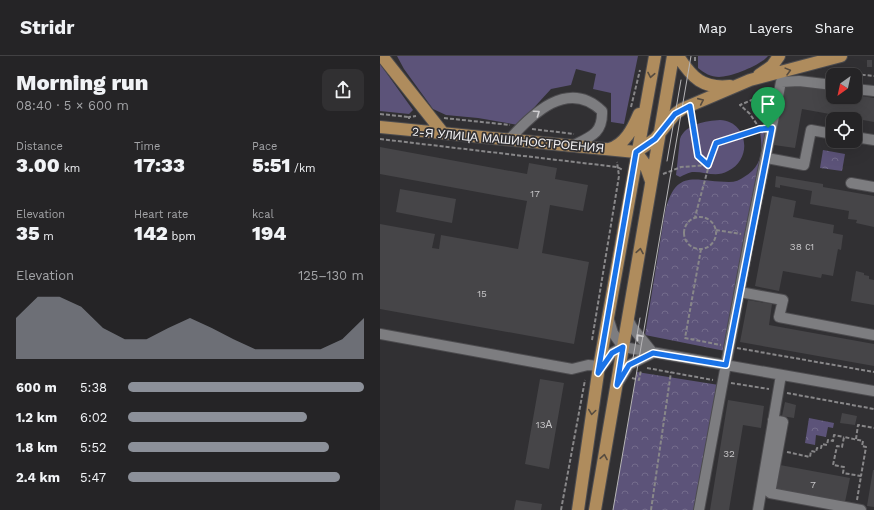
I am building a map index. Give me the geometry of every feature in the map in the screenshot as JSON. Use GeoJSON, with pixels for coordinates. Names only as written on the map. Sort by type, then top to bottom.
{"type":"FeatureCollection","features":[{"type":"Feature","properties":{"kind":"main road"},"geometry":{"type":"LineString","coordinates":[[382,56],[399,76],[428,116],[443,133]]}},
{"type":"Feature","properties":{"kind":"main road"},"geometry":{"type":"LineString","coordinates":[[389,56],[399,76]]}},
{"type":"Feature","properties":{"kind":"main road"},"geometry":{"type":"LineString","coordinates":[[578,510],[598,369],[636,152],[655,56]]}},
{"type":"Feature","properties":{"kind":"main road"},"geometry":{"type":"LineString","coordinates":[[595,510],[652,183],[658,171],[660,134],[673,56]]}},
{"type":"Feature","properties":{"kind":"main road"},"geometry":{"type":"LineString","coordinates":[[678,56],[693,76],[712,86],[737,85]]}},
{"type":"Feature","properties":{"kind":"main road"},"geometry":{"type":"LineString","coordinates":[[750,80],[772,66],[779,56]]}},
{"type":"Feature","properties":{"kind":"main road"},"geometry":{"type":"LineString","coordinates":[[636,152],[649,145],[660,134],[675,114],[690,106],[750,80],[841,56]]}},
{"type":"Feature","properties":{"kind":"main road"},"geometry":{"type":"LineString","coordinates":[[608,149],[619,145],[624,140],[638,118],[647,93]]}},
{"type":"Feature","properties":{"kind":"main road","name":"2-Я УЛИЦА МАШИНОСТРОЕНИЯ"},"geometry":{"type":"LineString","coordinates":[[380,127],[408,136],[443,133],[636,152]]}},
{"type":"Feature","properties":{"kind":"main road"},"geometry":{"type":"LineString","coordinates":[[636,152],[645,164],[652,183]]}},
{"type":"Feature","properties":{"kind":"street"},"geometry":{"type":"LineString","coordinates":[[699,510],[729,347],[781,82],[799,80],[826,84]]}},
{"type":"Feature","properties":{"kind":"street"},"geometry":{"type":"LineString","coordinates":[[862,90],[874,91]]}},
{"type":"Feature","properties":{"kind":"street"},"geometry":{"type":"LineString","coordinates":[[509,140],[531,117],[550,104],[568,97],[594,103],[602,110],[602,121],[597,132],[572,146]]}},
{"type":"Feature","properties":{"kind":"street"},"geometry":{"type":"LineString","coordinates":[[767,158],[804,165],[811,130],[826,133]]}},
{"type":"Feature","properties":{"kind":"street"},"geometry":{"type":"LineString","coordinates":[[862,138],[874,140]]}},
{"type":"Feature","properties":{"kind":"street"},"geometry":{"type":"LineString","coordinates":[[852,183],[874,187]]}},
{"type":"Feature","properties":{"kind":"street"},"geometry":{"type":"LineString","coordinates":[[740,292],[783,300],[779,317],[874,335]]}},
{"type":"Feature","properties":{"kind":"street"},"geometry":{"type":"LineString","coordinates":[[608,316],[613,333],[623,347]]}},
{"type":"Feature","properties":{"kind":"street"},"geometry":{"type":"LineString","coordinates":[[628,319],[634,331],[653,353]]}},
{"type":"Feature","properties":{"kind":"street"},"geometry":{"type":"LineString","coordinates":[[380,334],[572,369],[588,365],[598,369],[612,353],[623,347],[874,392]]}},
{"type":"Feature","properties":{"kind":"street"},"geometry":{"type":"LineString","coordinates":[[617,385],[629,365],[653,353]]}},
{"type":"Feature","properties":{"kind":"street"},"geometry":{"type":"LineString","coordinates":[[758,510],[781,375]]}},
{"type":"Feature","properties":{"kind":"street"},"geometry":{"type":"LineString","coordinates":[[773,420],[783,422],[770,493],[858,509]]}},
{"type":"Feature","properties":{"kind":"path"},"geometry":{"type":"LineString","coordinates":[[693,76],[695,56]]}},
{"type":"Feature","properties":{"kind":"path"},"geometry":{"type":"LineString","coordinates":[[630,109],[642,64]]}},
{"type":"Feature","properties":{"kind":"path"},"geometry":{"type":"LineString","coordinates":[[760,129],[750,114],[740,105],[771,92],[781,82]]}},
{"type":"Feature","properties":{"kind":"path"},"geometry":{"type":"LineString","coordinates":[[690,106],[698,156],[708,165]]}},
{"type":"Feature","properties":{"kind":"path"},"geometry":{"type":"LineString","coordinates":[[380,114],[409,117],[428,116],[510,125]]}},
{"type":"Feature","properties":{"kind":"path"},"geometry":{"type":"LineString","coordinates":[[408,136],[409,117]]}},
{"type":"Feature","properties":{"kind":"path"},"geometry":{"type":"LineString","coordinates":[[695,217],[710,220],[716,230],[715,240],[711,244],[701,249],[693,248],[689,244],[684,234],[687,223],[695,217],[708,165],[716,143],[760,129],[772,128]]}},
{"type":"Feature","properties":{"kind":"path"},"geometry":{"type":"LineString","coordinates":[[529,129],[579,134]]}},
{"type":"Feature","properties":{"kind":"path"},"geometry":{"type":"LineString","coordinates":[[380,140],[408,136],[617,167],[623,170]]}},
{"type":"Feature","properties":{"kind":"path"},"geometry":{"type":"LineString","coordinates":[[592,341],[619,176],[617,162]]}},
{"type":"Feature","properties":{"kind":"path"},"geometry":{"type":"LineString","coordinates":[[658,171],[681,167],[708,165]]}},
{"type":"Feature","properties":{"kind":"path"},"geometry":{"type":"LineString","coordinates":[[716,230],[744,234]]}},
{"type":"Feature","properties":{"kind":"path"},"geometry":{"type":"LineString","coordinates":[[701,249],[685,338],[874,372]]}},
{"type":"Feature","properties":{"kind":"path"},"geometry":{"type":"LineString","coordinates":[[630,378],[639,380],[642,367],[671,372],[651,510]]}},
{"type":"Feature","properties":{"kind":"path"},"geometry":{"type":"LineString","coordinates":[[856,439],[858,425],[874,428]]}},
{"type":"Feature","properties":{"kind":"path"},"geometry":{"type":"LineString","coordinates":[[778,450],[810,456],[811,451],[816,452],[817,448],[821,448],[822,444],[827,445],[828,440],[833,441],[834,435],[863,441],[862,446],[866,447],[861,476],[858,509]]}},
{"type":"Feature","properties":{"kind":"path"},"geometry":{"type":"LineString","coordinates":[[844,437],[842,446],[837,446],[834,465],[844,467],[843,473],[861,476]]}},
{"type":"Feature","properties":{"kind":"green space"},"geometry":{"type":"Polygon","coordinates":[[[397,56],[638,56],[624,124],[611,122],[611,93],[593,89],[596,74],[576,69],[571,85],[551,89],[518,125],[478,118],[446,115],[433,109],[404,69],[397,56]]]}},
{"type":"Feature","properties":{"kind":"green space"},"geometry":{"type":"Polygon","coordinates":[[[698,56],[768,56],[759,63],[745,70],[719,77],[703,72],[698,68],[698,56]]]}},
{"type":"Feature","properties":{"kind":"green space"},"geometry":{"type":"Polygon","coordinates":[[[380,64],[413,110],[409,114],[380,111],[380,64]]]}},
{"type":"Feature","properties":{"kind":"green space"},"geometry":{"type":"Polygon","coordinates":[[[720,120],[729,122],[741,133],[744,141],[742,158],[736,165],[724,173],[714,174],[692,172],[680,177],[676,175],[680,139],[686,130],[697,124],[720,120]]]}},
{"type":"Feature","properties":{"kind":"green space"},"geometry":{"type":"Polygon","coordinates":[[[764,130],[767,131],[753,194],[725,351],[645,335],[665,212],[675,188],[688,180],[729,182],[739,180],[750,173],[755,168],[760,158],[760,132],[764,130]]]}},
{"type":"Feature","properties":{"kind":"green space"},"geometry":{"type":"Polygon","coordinates":[[[823,150],[845,154],[842,171],[820,168],[823,150]]]}},
{"type":"Feature","properties":{"kind":"green space"},"geometry":{"type":"Polygon","coordinates":[[[637,372],[719,385],[696,510],[613,510],[637,372]]]}},
{"type":"Feature","properties":{"kind":"green space"},"geometry":{"type":"Polygon","coordinates":[[[809,418],[834,423],[833,428],[828,427],[826,437],[816,435],[815,445],[805,443],[809,418]]]}},
{"type":"Feature","properties":{"kind":"building"},"geometry":{"type":"Polygon","coordinates":[[[867,60],[872,60],[872,67],[867,67],[867,60]]]}},
{"type":"Feature","properties":{"kind":"building"},"geometry":{"type":"Polygon","coordinates":[[[784,83],[826,90],[826,104],[862,104],[862,96],[874,98],[874,122],[862,120],[862,112],[826,112],[826,113],[802,109],[795,148],[774,145],[784,83]]]}},
{"type":"Feature","properties":{"kind":"building"},"geometry":{"type":"Polygon","coordinates":[[[380,147],[527,174],[529,163],[557,168],[555,179],[588,185],[583,211],[550,205],[542,253],[589,262],[574,344],[380,309],[380,224],[435,234],[432,248],[439,249],[441,235],[518,249],[527,201],[380,174],[380,147]]]}},
{"type":"Feature","properties":{"kind":"building"},"geometry":{"type":"Polygon","coordinates":[[[776,176],[823,184],[823,187],[874,196],[874,227],[856,223],[857,220],[848,219],[849,211],[810,204],[812,191],[780,185],[780,188],[775,187],[776,176]]]}},
{"type":"Feature","properties":{"kind":"building"},"geometry":{"type":"Polygon","coordinates":[[[400,189],[456,199],[452,223],[396,212],[400,189]]]}},
{"type":"Feature","properties":{"kind":"building"},"geometry":{"type":"Polygon","coordinates":[[[772,196],[796,201],[793,217],[834,225],[833,233],[843,235],[841,250],[838,249],[833,276],[822,274],[821,278],[783,271],[779,291],[755,286],[772,196]]]}},
{"type":"Feature","properties":{"kind":"building"},"geometry":{"type":"Polygon","coordinates":[[[856,271],[864,273],[864,275],[869,276],[869,279],[874,280],[874,305],[851,301],[856,271]]]}},
{"type":"Feature","properties":{"kind":"building"},"geometry":{"type":"Polygon","coordinates":[[[748,300],[772,304],[769,325],[874,344],[874,366],[740,342],[748,300]]]}},
{"type":"Feature","properties":{"kind":"building"},"geometry":{"type":"Polygon","coordinates":[[[540,379],[564,383],[549,469],[525,464],[540,379]]]}},
{"type":"Feature","properties":{"kind":"building"},"geometry":{"type":"Polygon","coordinates":[[[728,400],[764,406],[761,428],[743,425],[729,510],[710,510],[728,400]]]}},
{"type":"Feature","properties":{"kind":"building"},"geometry":{"type":"Polygon","coordinates":[[[785,402],[796,405],[794,418],[782,416],[785,402]]]}},
{"type":"Feature","properties":{"kind":"building"},"geometry":{"type":"Polygon","coordinates":[[[842,413],[857,416],[855,425],[840,423],[842,413]]]}},
{"type":"Feature","properties":{"kind":"building"},"geometry":{"type":"Polygon","coordinates":[[[780,465],[850,478],[845,502],[776,489],[780,465]]]}},
{"type":"Feature","properties":{"kind":"building"},"geometry":{"type":"Polygon","coordinates":[[[874,470],[874,507],[867,506],[874,470]]]}},
{"type":"Feature","properties":{"kind":"building"},"geometry":{"type":"Polygon","coordinates":[[[516,500],[542,504],[541,510],[514,510],[516,500]]]}},
{"type":"Feature","properties":{"kind":"tram line"},"geometry":{"type":"LineString","coordinates":[[613,510],[691,56]]}},
{"type":"Feature","properties":{"kind":"tram line"},"geometry":{"type":"LineString","coordinates":[[667,161],[681,80]]}},
{"type":"Feature","properties":{"kind":"tram line"},"geometry":{"type":"LineString","coordinates":[[632,364],[640,318]]}},
{"type":"Feature","properties":{"kind":"route"},"geometry":{"type":"LineString","coordinates":[[690,106],[698,156],[708,165],[716,143],[741,134],[768,128],[772,128],[767,158],[750,235],[726,365],[653,353],[639,358],[629,365],[617,385],[623,347],[612,353],[598,373],[636,152],[649,145],[660,134],[675,114],[690,106]]}}]}
